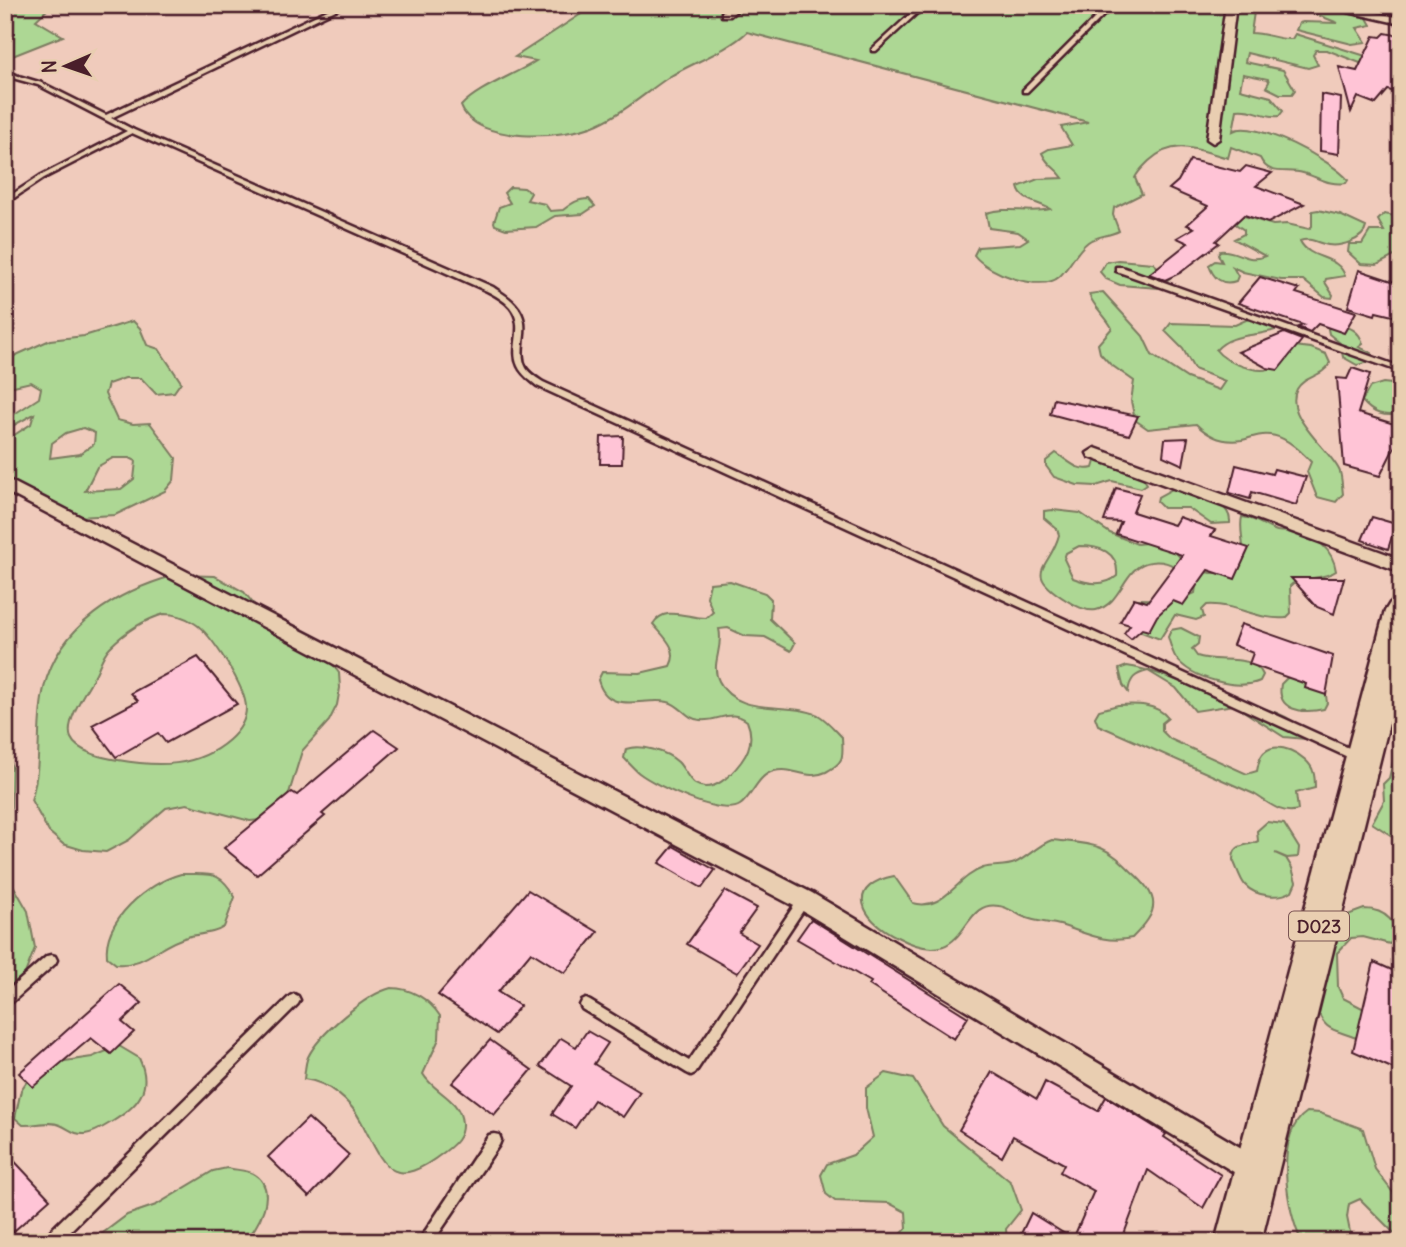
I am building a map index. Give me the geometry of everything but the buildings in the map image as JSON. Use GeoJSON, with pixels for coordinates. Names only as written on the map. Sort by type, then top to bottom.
{"type":"FeatureCollection","features":[{"type":"Feature","properties":{"kind":"main road","name":"D023"},"geometry":{"type":"LineString","coordinates":[[1238,1242],[1400,621]]}},
{"type":"Feature","properties":{"kind":"street"},"geometry":{"type":"LineString","coordinates":[[726,14],[738,5]]}},
{"type":"Feature","properties":{"kind":"street"},"geometry":{"type":"LineString","coordinates":[[1213,139],[1231,5]]}},
{"type":"Feature","properties":{"kind":"street"},"geometry":{"type":"LineString","coordinates":[[1322,5],[1401,21]]}},
{"type":"Feature","properties":{"kind":"street"},"geometry":{"type":"LineString","coordinates":[[1095,453],[1401,566]]}},
{"type":"Feature","properties":{"kind":"street"},"geometry":{"type":"LineString","coordinates":[[5,484],[804,900],[1256,1171]]}},
{"type":"Feature","properties":{"kind":"lane"},"geometry":{"type":"LineString","coordinates":[[106,118],[343,5]]}},
{"type":"Feature","properties":{"kind":"lane"},"geometry":{"type":"LineString","coordinates":[[874,50],[923,5]]}},
{"type":"Feature","properties":{"kind":"lane"},"geometry":{"type":"LineString","coordinates":[[1025,91],[1111,5]]}},
{"type":"Feature","properties":{"kind":"lane"},"geometry":{"type":"LineString","coordinates":[[5,74],[40,84],[132,131],[490,289],[517,310],[521,322],[519,361],[524,374],[540,384],[1362,759]]}},
{"type":"Feature","properties":{"kind":"lane"},"geometry":{"type":"LineString","coordinates":[[5,202],[42,177],[132,131]]}},
{"type":"Feature","properties":{"kind":"lane"},"geometry":{"type":"LineString","coordinates":[[1119,269],[1401,370]]}},
{"type":"Feature","properties":{"kind":"lane"},"geometry":{"type":"LineString","coordinates":[[586,1005],[691,1069],[804,900]]}},
{"type":"Feature","properties":{"kind":"lane"},"geometry":{"type":"LineString","coordinates":[[5,1001],[51,960]]}},
{"type":"Feature","properties":{"kind":"lane"},"geometry":{"type":"LineString","coordinates":[[49,1242],[294,1000]]}},
{"type":"Feature","properties":{"kind":"lane"},"geometry":{"type":"LineString","coordinates":[[425,1242],[494,1140]]}},
{"type":"Feature","properties":{"kind":"green space"},"geometry":{"type":"Polygon","coordinates":[[[5,5],[52,5],[36,20],[63,36],[5,59],[5,5]]]}},
{"type":"Feature","properties":{"kind":"green space"},"geometry":{"type":"Polygon","coordinates":[[[595,5],[1255,5],[1251,33],[1287,39],[1292,39],[1295,34],[1401,67],[1401,79],[1327,50],[1316,50],[1313,55],[1318,65],[1308,68],[1247,53],[1245,62],[1283,70],[1295,90],[1292,94],[1280,94],[1266,87],[1268,79],[1243,74],[1240,89],[1271,97],[1283,111],[1279,116],[1268,116],[1249,110],[1237,110],[1233,131],[1258,131],[1293,144],[1340,172],[1348,180],[1346,183],[1329,182],[1297,172],[1274,170],[1268,168],[1260,158],[1231,147],[1228,158],[1197,149],[1168,149],[1149,161],[1136,176],[1142,194],[1114,208],[1113,215],[1119,231],[1088,242],[1059,277],[1040,283],[1028,282],[990,268],[974,255],[978,247],[1020,244],[1028,239],[1018,232],[989,228],[986,213],[1050,209],[1027,199],[1018,187],[1038,179],[1063,178],[1042,153],[1072,145],[1061,127],[1088,122],[747,32],[720,51],[669,77],[617,114],[584,129],[565,133],[523,135],[502,133],[470,119],[461,106],[468,99],[536,61],[515,57],[595,5]]]}},
{"type":"Feature","properties":{"kind":"green space"},"geometry":{"type":"Polygon","coordinates":[[[1313,5],[1367,18],[1371,25],[1357,28],[1366,42],[1352,44],[1296,30],[1299,23],[1303,22],[1338,23],[1295,6],[1313,5]]]}},
{"type":"Feature","properties":{"kind":"green space"},"geometry":{"type":"Polygon","coordinates":[[[510,187],[524,188],[531,193],[527,200],[545,204],[550,211],[563,210],[585,199],[589,199],[595,206],[583,214],[555,216],[536,227],[506,229],[494,222],[499,207],[510,203],[504,193],[510,187]]]}},
{"type":"Feature","properties":{"kind":"green space"},"geometry":{"type":"Polygon","coordinates":[[[1312,211],[1340,215],[1366,227],[1361,236],[1345,244],[1300,241],[1310,252],[1336,264],[1345,276],[1326,279],[1332,298],[1324,297],[1303,280],[1281,280],[1243,272],[1233,267],[1238,276],[1236,281],[1222,282],[1213,274],[1209,265],[1215,261],[1222,262],[1218,254],[1220,251],[1253,258],[1265,256],[1234,239],[1244,234],[1244,230],[1234,223],[1231,212],[1273,225],[1287,224],[1309,229],[1312,226],[1312,211]]]}},
{"type":"Feature","properties":{"kind":"green space"},"geometry":{"type":"Polygon","coordinates":[[[1384,214],[1401,217],[1401,259],[1394,256],[1377,265],[1361,264],[1348,252],[1349,244],[1362,244],[1370,231],[1384,231],[1378,220],[1384,214]]]}},
{"type":"Feature","properties":{"kind":"green space"},"geometry":{"type":"Polygon","coordinates":[[[1118,260],[1153,263],[1170,278],[1158,288],[1120,285],[1106,279],[1100,272],[1106,262],[1118,260]]]}},
{"type":"Feature","properties":{"kind":"green space"},"geometry":{"type":"Polygon","coordinates":[[[1103,292],[1143,336],[1152,355],[1187,378],[1219,390],[1225,381],[1194,369],[1183,349],[1165,331],[1171,323],[1235,325],[1257,315],[1271,321],[1275,330],[1236,338],[1216,350],[1234,363],[1251,369],[1274,367],[1294,346],[1311,348],[1326,354],[1330,363],[1327,368],[1304,381],[1297,389],[1294,399],[1302,422],[1336,464],[1343,494],[1336,502],[1317,497],[1307,472],[1311,462],[1282,438],[1263,435],[1229,440],[1211,435],[1196,424],[1148,429],[1135,420],[1131,401],[1134,381],[1110,364],[1100,353],[1098,344],[1112,328],[1089,294],[1103,292]]]}},
{"type":"Feature","properties":{"kind":"green space"},"geometry":{"type":"Polygon","coordinates":[[[133,321],[140,328],[147,345],[159,349],[181,382],[174,392],[156,394],[141,378],[125,378],[108,384],[105,394],[117,420],[133,424],[150,423],[176,458],[174,480],[165,491],[115,515],[78,517],[5,479],[5,441],[31,424],[34,414],[5,430],[5,420],[39,398],[41,388],[31,382],[5,388],[5,360],[50,340],[84,336],[133,321]],[[83,428],[66,433],[52,443],[50,458],[80,454],[94,444],[95,433],[83,428]],[[113,458],[97,467],[85,491],[121,489],[134,479],[136,461],[130,458],[113,458]]]}},
{"type":"Feature","properties":{"kind":"green space"},"geometry":{"type":"Polygon","coordinates":[[[1333,326],[1348,327],[1356,331],[1363,344],[1359,347],[1372,353],[1371,362],[1357,365],[1343,357],[1340,343],[1329,334],[1328,329],[1333,326]]]}},
{"type":"Feature","properties":{"kind":"green space"},"geometry":{"type":"Polygon","coordinates":[[[1383,383],[1401,385],[1401,414],[1379,414],[1362,401],[1370,387],[1383,383]]]}},
{"type":"Feature","properties":{"kind":"green space"},"geometry":{"type":"Polygon","coordinates":[[[1056,453],[1073,465],[1087,469],[1093,468],[1096,458],[1140,473],[1147,484],[1141,488],[1112,481],[1096,486],[1077,485],[1054,477],[1046,466],[1046,461],[1056,453]]]}},
{"type":"Feature","properties":{"kind":"green space"},"geometry":{"type":"Polygon","coordinates":[[[1176,487],[1218,503],[1229,515],[1230,523],[1211,524],[1188,508],[1163,508],[1157,502],[1158,497],[1176,487]]]}},
{"type":"Feature","properties":{"kind":"green space"},"geometry":{"type":"Polygon","coordinates":[[[1044,511],[1080,513],[1110,533],[1137,544],[1155,542],[1173,547],[1188,565],[1200,571],[1215,573],[1223,573],[1243,554],[1241,521],[1242,517],[1247,518],[1277,531],[1302,534],[1316,540],[1331,556],[1336,571],[1300,580],[1290,586],[1291,613],[1286,618],[1266,617],[1207,605],[1202,610],[1204,617],[1196,620],[1175,615],[1160,639],[1141,632],[1135,625],[1133,612],[1139,599],[1179,600],[1195,593],[1196,586],[1182,571],[1171,565],[1151,562],[1134,570],[1105,606],[1092,610],[1076,606],[1052,591],[1042,576],[1042,570],[1059,535],[1057,529],[1044,518],[1044,511]],[[1079,546],[1066,553],[1064,559],[1073,578],[1096,583],[1107,582],[1117,576],[1115,561],[1111,556],[1100,549],[1079,546]]]}},
{"type":"Feature","properties":{"kind":"green space"},"geometry":{"type":"Polygon","coordinates":[[[176,575],[215,576],[244,592],[280,637],[329,660],[339,673],[337,705],[329,721],[302,751],[286,803],[272,819],[250,821],[187,804],[166,808],[129,840],[106,852],[83,850],[63,844],[49,832],[31,800],[37,773],[44,688],[63,646],[77,629],[113,601],[176,575]],[[164,614],[135,627],[105,653],[71,723],[71,738],[79,747],[92,754],[112,759],[147,764],[176,763],[204,756],[229,740],[238,730],[246,708],[240,688],[226,662],[194,623],[179,616],[164,614]]]}},
{"type":"Feature","properties":{"kind":"green space"},"geometry":{"type":"Polygon","coordinates":[[[730,581],[765,593],[771,599],[770,619],[795,643],[791,651],[765,637],[745,636],[728,628],[719,629],[716,668],[719,681],[727,693],[750,704],[818,715],[842,737],[843,750],[840,762],[826,772],[813,775],[781,770],[768,773],[740,805],[731,808],[705,804],[659,785],[639,773],[624,758],[626,749],[639,747],[653,750],[678,762],[695,784],[709,787],[721,782],[733,772],[747,752],[750,737],[747,721],[730,715],[707,720],[695,719],[668,702],[618,702],[603,691],[598,680],[602,672],[640,673],[670,666],[673,660],[672,648],[653,624],[658,618],[670,614],[706,618],[713,612],[707,597],[710,583],[730,581]]]}},
{"type":"Feature","properties":{"kind":"green space"},"geometry":{"type":"Polygon","coordinates":[[[1181,628],[1199,637],[1198,644],[1192,649],[1197,656],[1251,663],[1263,675],[1260,681],[1239,684],[1215,681],[1183,665],[1176,658],[1168,637],[1171,630],[1181,628]]]}},
{"type":"Feature","properties":{"kind":"green space"},"geometry":{"type":"Polygon","coordinates":[[[1127,666],[1148,671],[1134,677],[1128,692],[1123,685],[1119,669],[1127,666]]]}},
{"type":"Feature","properties":{"kind":"green space"},"geometry":{"type":"Polygon","coordinates":[[[1148,671],[1212,694],[1269,710],[1289,719],[1308,733],[1305,739],[1284,737],[1234,705],[1195,711],[1176,688],[1148,671]]]}},
{"type":"Feature","properties":{"kind":"green space"},"geometry":{"type":"Polygon","coordinates":[[[1303,677],[1326,695],[1327,703],[1324,709],[1300,710],[1287,705],[1283,700],[1281,684],[1287,678],[1303,677]]]}},
{"type":"Feature","properties":{"kind":"green space"},"geometry":{"type":"Polygon","coordinates":[[[1118,705],[1139,705],[1158,710],[1168,718],[1162,723],[1162,731],[1170,739],[1247,774],[1257,771],[1261,757],[1267,750],[1290,750],[1310,765],[1315,788],[1296,793],[1298,810],[1281,810],[1254,794],[1098,725],[1095,717],[1099,710],[1118,705]]]}},
{"type":"Feature","properties":{"kind":"green space"},"geometry":{"type":"Polygon","coordinates":[[[1401,746],[1401,842],[1372,823],[1384,801],[1383,784],[1389,778],[1396,749],[1401,746]]]}},
{"type":"Feature","properties":{"kind":"green space"},"geometry":{"type":"Polygon","coordinates":[[[5,752],[12,767],[9,878],[28,911],[35,948],[17,994],[5,1005],[5,752]]]}},
{"type":"Feature","properties":{"kind":"green space"},"geometry":{"type":"Polygon","coordinates":[[[1267,822],[1284,824],[1299,848],[1298,857],[1287,858],[1275,853],[1286,858],[1292,868],[1296,882],[1292,891],[1287,894],[1268,896],[1250,889],[1242,880],[1233,860],[1235,850],[1258,841],[1257,831],[1267,822]]]}},
{"type":"Feature","properties":{"kind":"green space"},"geometry":{"type":"Polygon","coordinates":[[[1052,840],[1089,844],[1105,850],[1141,880],[1152,897],[1152,912],[1132,938],[1113,940],[1095,937],[1060,925],[1028,919],[999,906],[986,907],[976,913],[951,942],[938,947],[921,947],[883,929],[865,909],[863,896],[875,882],[894,876],[913,903],[933,903],[974,872],[1015,863],[1052,840]]]}},
{"type":"Feature","properties":{"kind":"green space"},"geometry":{"type":"Polygon","coordinates":[[[181,874],[213,875],[229,888],[235,897],[224,927],[177,940],[136,962],[116,964],[107,957],[112,930],[130,905],[155,886],[181,874]]]}},
{"type":"Feature","properties":{"kind":"green space"},"geometry":{"type":"Polygon","coordinates":[[[1364,909],[1385,915],[1395,930],[1390,944],[1363,937],[1351,938],[1337,953],[1338,987],[1343,998],[1368,1011],[1356,1038],[1326,1025],[1316,1006],[1332,910],[1345,916],[1364,909]]]}},
{"type":"Feature","properties":{"kind":"green space"},"geometry":{"type":"Polygon","coordinates":[[[391,988],[406,990],[419,996],[431,1004],[440,1016],[439,1039],[423,1074],[457,1107],[462,1123],[459,1137],[447,1150],[426,1165],[401,1173],[384,1163],[357,1115],[345,1100],[330,1088],[304,1079],[308,1057],[322,1037],[357,1006],[391,988]]]}},
{"type":"Feature","properties":{"kind":"green space"},"geometry":{"type":"Polygon","coordinates":[[[119,1046],[139,1058],[145,1079],[144,1088],[135,1104],[120,1117],[95,1131],[81,1134],[56,1124],[23,1125],[15,1118],[21,1090],[38,1065],[92,1057],[119,1046]]]}},
{"type":"Feature","properties":{"kind":"green space"},"geometry":{"type":"Polygon","coordinates":[[[886,1073],[913,1079],[943,1126],[1011,1182],[1021,1210],[1006,1229],[1007,1242],[894,1242],[907,1228],[906,1212],[889,1203],[835,1201],[826,1194],[821,1175],[827,1164],[853,1155],[873,1137],[866,1108],[866,1088],[886,1073]]]}},
{"type":"Feature","properties":{"kind":"green space"},"geometry":{"type":"Polygon","coordinates":[[[1307,1112],[1320,1113],[1363,1129],[1375,1169],[1401,1203],[1401,1240],[1360,1199],[1349,1204],[1347,1217],[1352,1242],[1302,1242],[1291,1212],[1286,1174],[1290,1137],[1307,1112]]]}},
{"type":"Feature","properties":{"kind":"green space"},"geometry":{"type":"Polygon","coordinates":[[[227,1168],[254,1174],[265,1189],[266,1199],[260,1219],[243,1242],[91,1242],[127,1215],[156,1205],[213,1171],[227,1168]]]}}]}
